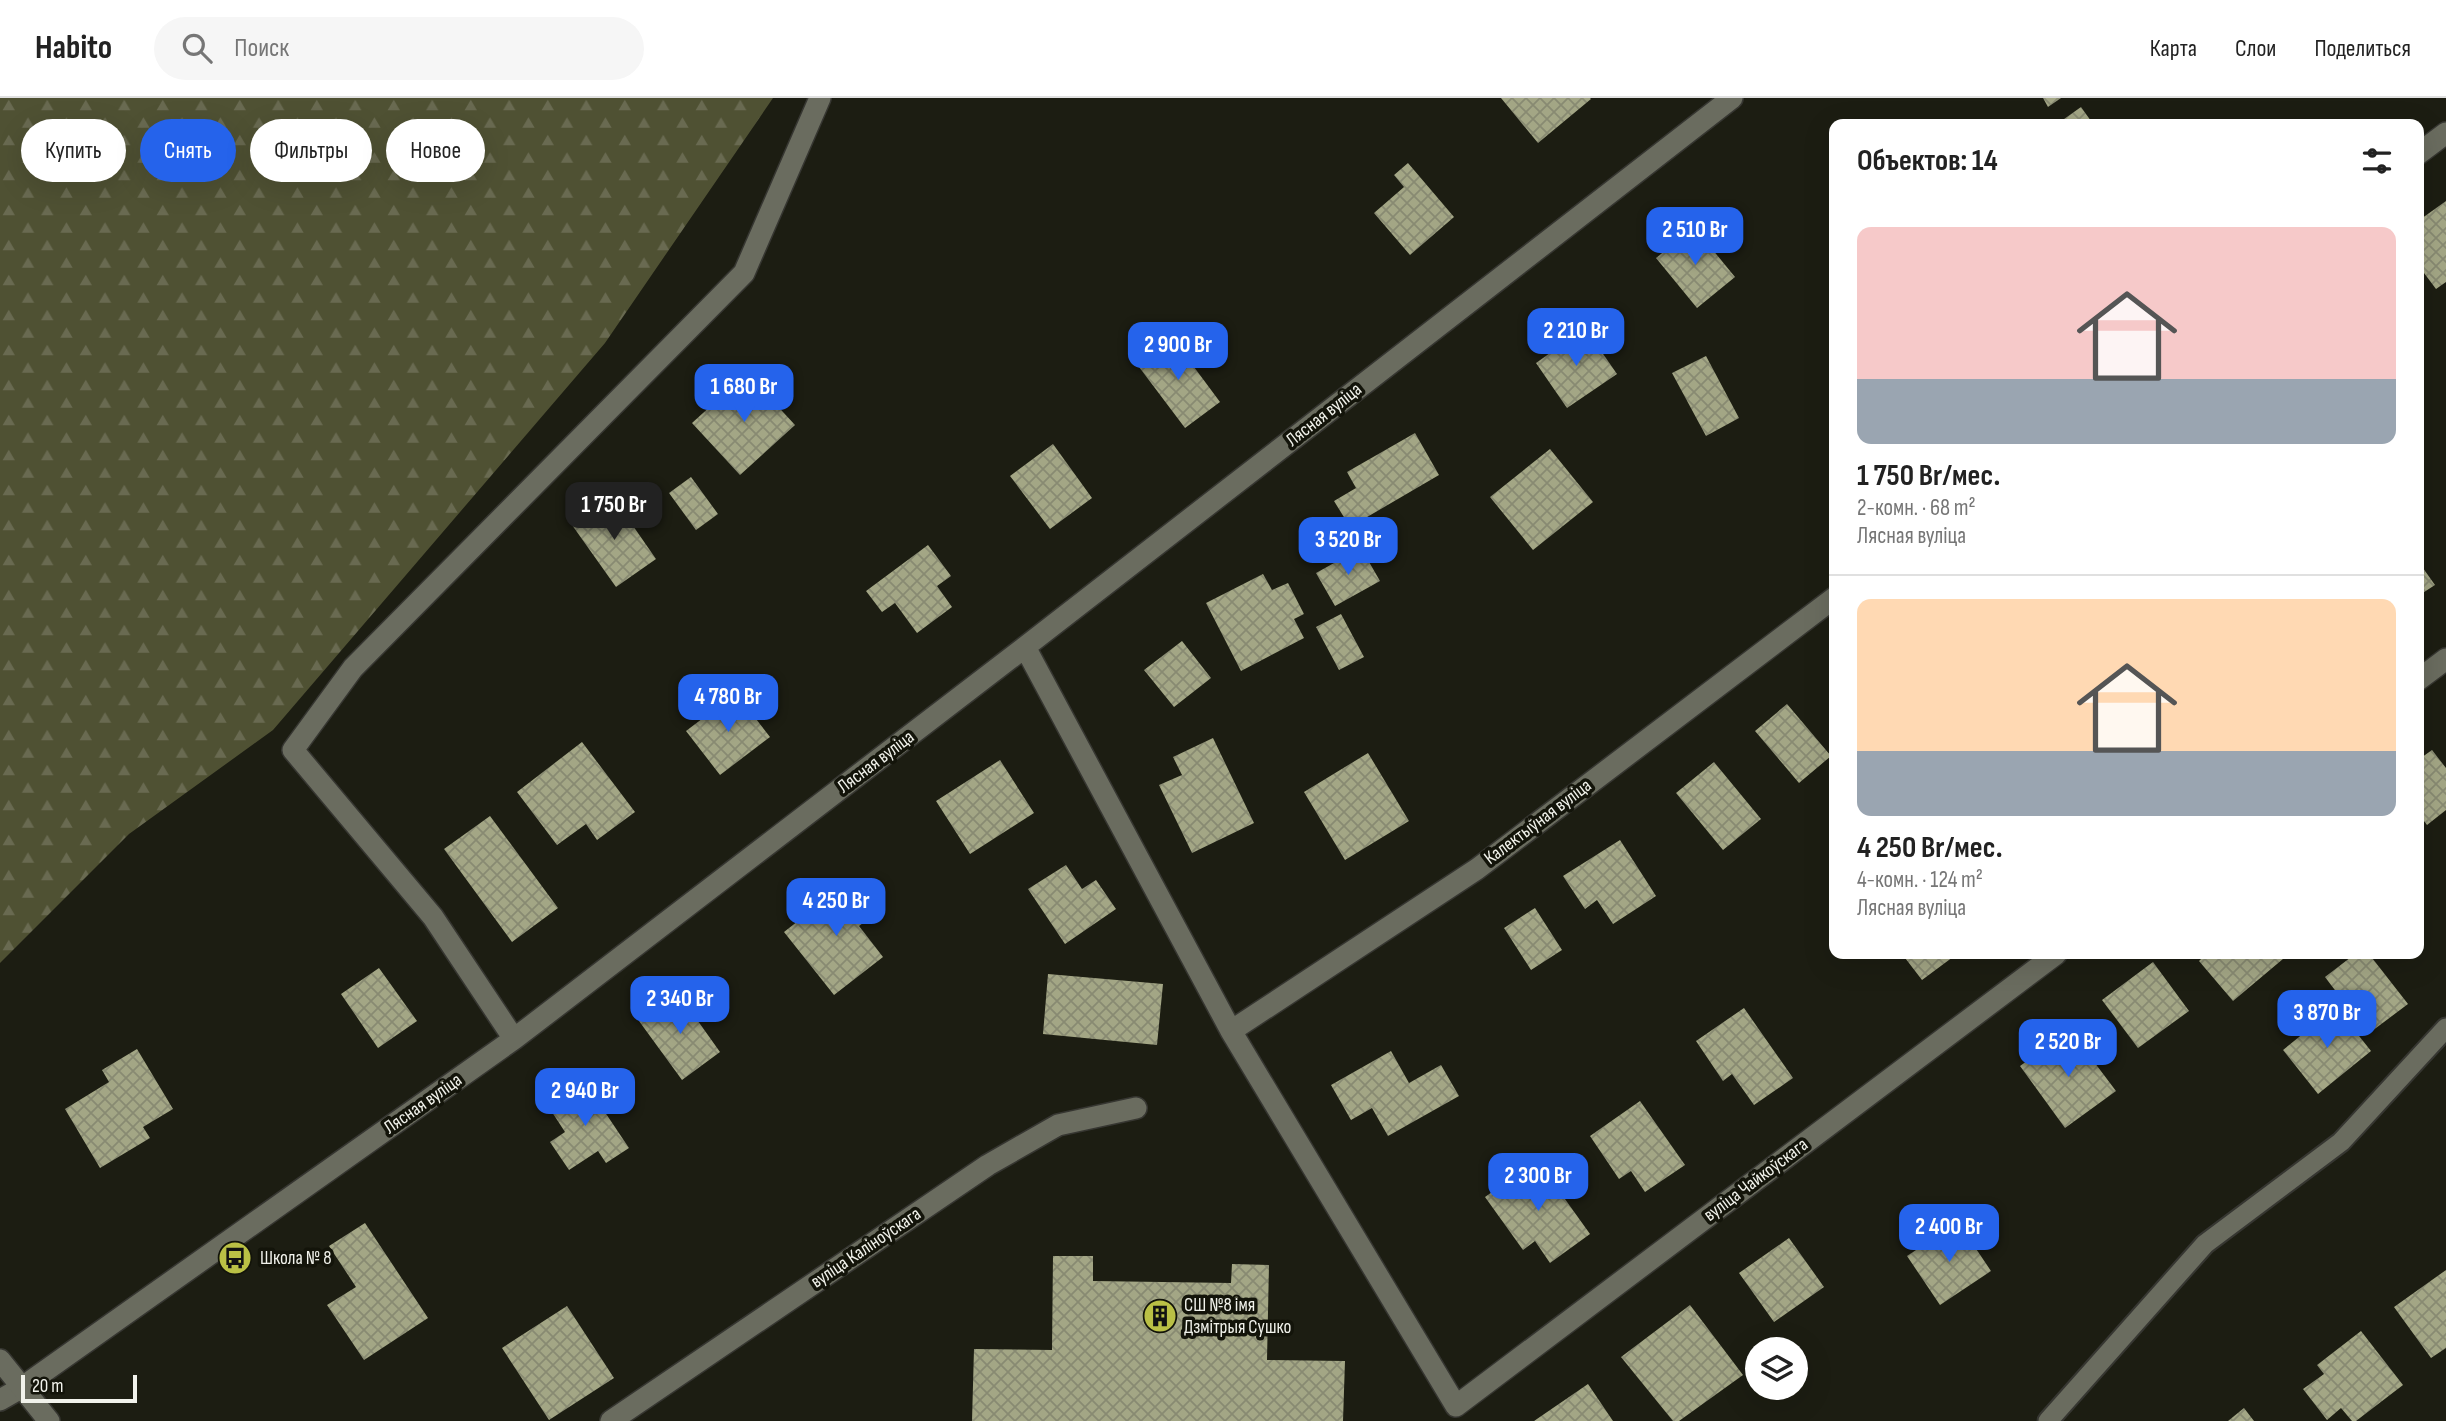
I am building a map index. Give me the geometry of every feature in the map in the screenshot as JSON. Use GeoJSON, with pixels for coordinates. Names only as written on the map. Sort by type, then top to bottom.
{"type":"FeatureCollection","features":[{"type":"Feature","properties":{"kind":"street"},"geometry":{"type":"LineString","coordinates":[[514,1039],[433,916],[293,750],[352,668],[744,274],[820,98]]}},
{"type":"Feature","properties":{"kind":"street","name":"Лясная вуліца"},"geometry":{"type":"LineString","coordinates":[[0,1400],[21,1388],[514,1039],[1025,647],[1732,98]]}},
{"type":"Feature","properties":{"kind":"street"},"geometry":{"type":"LineString","coordinates":[[2424,150],[2446,133]]}},
{"type":"Feature","properties":{"kind":"street","name":"Калектыўная вуліца"},"geometry":{"type":"LineString","coordinates":[[1231,1031],[1477,869],[1829,602]]}},
{"type":"Feature","properties":{"kind":"street"},"geometry":{"type":"LineString","coordinates":[[1025,647],[1231,1031]]}},
{"type":"Feature","properties":{"kind":"street"},"geometry":{"type":"LineString","coordinates":[[2424,676],[2446,659]]}},
{"type":"Feature","properties":{"kind":"street","name":"вуліца Чайкоўскага"},"geometry":{"type":"LineString","coordinates":[[1231,1031],[1457,1406],[2049,959]]}},
{"type":"Feature","properties":{"kind":"street","name":"вуліца Каліноўскага"},"geometry":{"type":"LineString","coordinates":[[611,1421],[988,1165],[1058,1125],[1136,1108]]}},
{"type":"Feature","properties":{"kind":"street"},"geometry":{"type":"LineString","coordinates":[[0,1360],[49,1421]]}},
{"type":"Feature","properties":{"kind":"lane"},"geometry":{"type":"LineString","coordinates":[[2048,1421],[2205,1244],[2341,1142],[2446,1028]]}},
{"type":"Feature","properties":{"kind":"green space"},"geometry":{"type":"Polygon","coordinates":[[[0,98],[773,98],[605,343],[273,730],[129,834],[0,963],[0,98]]]}},
{"type":"Feature","properties":{"kind":"building"},"geometry":{"type":"Polygon","coordinates":[[[1501,98],[1590,98],[1591,99],[1538,143],[1501,98]]]}},
{"type":"Feature","properties":{"kind":"building"},"geometry":{"type":"Polygon","coordinates":[[[2043,98],[2061,98],[2048,107],[2043,98]]]}},
{"type":"Feature","properties":{"kind":"building"},"geometry":{"type":"Polygon","coordinates":[[[2081,107],[2090,119],[2064,119],[2081,107]]]}},
{"type":"Feature","properties":{"kind":"building"},"geometry":{"type":"Polygon","coordinates":[[[1408,163],[1454,217],[1410,255],[1374,213],[1404,187],[1394,175],[1408,163]]]}},
{"type":"Feature","properties":{"kind":"building"},"geometry":{"type":"Polygon","coordinates":[[[2446,201],[2446,282],[2436,289],[2424,273],[2424,217],[2446,201]]]}},
{"type":"Feature","properties":{"kind":"building"},"geometry":{"type":"Polygon","coordinates":[[[1694,227],[1735,277],[1697,308],[1656,258],[1694,227]]]}},
{"type":"Feature","properties":{"kind":"building"},"geometry":{"type":"Polygon","coordinates":[[[1585,328],[1617,374],[1567,408],[1536,363],[1585,328]]]}},
{"type":"Feature","properties":{"kind":"building"},"geometry":{"type":"Polygon","coordinates":[[[1171,336],[1220,402],[1185,428],[1136,363],[1171,336]]]}},
{"type":"Feature","properties":{"kind":"building"},"geometry":{"type":"Polygon","coordinates":[[[1706,356],[1739,418],[1706,436],[1672,373],[1706,356]]]}},
{"type":"Feature","properties":{"kind":"building"},"geometry":{"type":"Polygon","coordinates":[[[747,373],[795,425],[740,475],[692,423],[747,373]]]}},
{"type":"Feature","properties":{"kind":"building"},"geometry":{"type":"Polygon","coordinates":[[[1415,433],[1439,475],[1350,527],[1334,501],[1356,488],[1347,472],[1415,433]]]}},
{"type":"Feature","properties":{"kind":"building"},"geometry":{"type":"Polygon","coordinates":[[[1053,444],[1092,498],[1050,529],[1010,476],[1053,444]]]}},
{"type":"Feature","properties":{"kind":"building"},"geometry":{"type":"Polygon","coordinates":[[[1550,449],[1593,502],[1533,550],[1490,497],[1550,449]]]}},
{"type":"Feature","properties":{"kind":"building"},"geometry":{"type":"Polygon","coordinates":[[[691,477],[718,514],[696,530],[669,493],[691,477]]]}},
{"type":"Feature","properties":{"kind":"building"},"geometry":{"type":"Polygon","coordinates":[[[613,497],[656,559],[616,587],[572,525],[613,497]]]}},
{"type":"Feature","properties":{"kind":"building"},"geometry":{"type":"Polygon","coordinates":[[[928,545],[951,576],[937,586],[952,607],[917,633],[895,603],[882,612],[866,591],[928,545]]]}},
{"type":"Feature","properties":{"kind":"building"},"geometry":{"type":"Polygon","coordinates":[[[1361,548],[1380,581],[1335,606],[1316,573],[1361,548]]]}},
{"type":"Feature","properties":{"kind":"building"},"geometry":{"type":"Polygon","coordinates":[[[2424,569],[2435,585],[2424,592],[2424,569]]]}},
{"type":"Feature","properties":{"kind":"building"},"geometry":{"type":"Polygon","coordinates":[[[1263,574],[1272,590],[1288,583],[1304,614],[1294,619],[1304,638],[1241,671],[1206,603],[1263,574]]]}},
{"type":"Feature","properties":{"kind":"building"},"geometry":{"type":"Polygon","coordinates":[[[1341,614],[1364,657],[1339,670],[1316,627],[1341,614]]]}},
{"type":"Feature","properties":{"kind":"building"},"geometry":{"type":"Polygon","coordinates":[[[1182,641],[1211,678],[1174,707],[1144,670],[1182,641]]]}},
{"type":"Feature","properties":{"kind":"building"},"geometry":{"type":"Polygon","coordinates":[[[736,693],[770,737],[720,775],[686,731],[736,693]]]}},
{"type":"Feature","properties":{"kind":"building"},"geometry":{"type":"Polygon","coordinates":[[[1787,704],[1829,754],[1829,758],[1799,783],[1755,731],[1787,704]]]}},
{"type":"Feature","properties":{"kind":"building"},"geometry":{"type":"Polygon","coordinates":[[[1213,738],[1254,823],[1192,853],[1159,785],[1182,775],[1173,757],[1213,738]]]}},
{"type":"Feature","properties":{"kind":"building"},"geometry":{"type":"Polygon","coordinates":[[[582,742],[635,812],[597,840],[586,824],[557,845],[517,792],[582,742]]]}},
{"type":"Feature","properties":{"kind":"building"},"geometry":{"type":"Polygon","coordinates":[[[2432,750],[2446,768],[2446,810],[2427,825],[2424,821],[2424,756],[2432,750]]]}},
{"type":"Feature","properties":{"kind":"building"},"geometry":{"type":"Polygon","coordinates":[[[1368,753],[1409,821],[1345,860],[1304,792],[1368,753]]]}},
{"type":"Feature","properties":{"kind":"building"},"geometry":{"type":"Polygon","coordinates":[[[1000,760],[1034,813],[970,854],[936,801],[1000,760]]]}},
{"type":"Feature","properties":{"kind":"building"},"geometry":{"type":"Polygon","coordinates":[[[1714,762],[1761,819],[1723,850],[1676,793],[1714,762]]]}},
{"type":"Feature","properties":{"kind":"building"},"geometry":{"type":"Polygon","coordinates":[[[490,816],[558,908],[512,942],[444,849],[490,816]]]}},
{"type":"Feature","properties":{"kind":"building"},"geometry":{"type":"Polygon","coordinates":[[[1620,840],[1656,896],[1613,924],[1597,900],[1585,909],[1563,876],[1620,840]]]}},
{"type":"Feature","properties":{"kind":"building"},"geometry":{"type":"Polygon","coordinates":[[[1066,865],[1082,889],[1096,880],[1116,909],[1065,944],[1028,889],[1066,865]]]}},
{"type":"Feature","properties":{"kind":"building"},"geometry":{"type":"Polygon","coordinates":[[[849,881],[875,914],[859,926],[883,957],[834,995],[784,932],[849,881]]]}},
{"type":"Feature","properties":{"kind":"building"},"geometry":{"type":"Polygon","coordinates":[[[1535,908],[1562,950],[1531,970],[1504,928],[1535,908]]]}},
{"type":"Feature","properties":{"kind":"building"},"geometry":{"type":"Polygon","coordinates":[[[1906,959],[1950,959],[1922,980],[1906,959]]]}},
{"type":"Feature","properties":{"kind":"building"},"geometry":{"type":"Polygon","coordinates":[[[2201,959],[2283,959],[2233,1001],[2199,961],[2201,959]]]}},
{"type":"Feature","properties":{"kind":"building"},"geometry":{"type":"Polygon","coordinates":[[[2348,959],[2373,959],[2408,1004],[2368,1034],[2325,977],[2348,959]]]}},
{"type":"Feature","properties":{"kind":"building"},"geometry":{"type":"Polygon","coordinates":[[[2153,962],[2189,1011],[2138,1048],[2102,1000],[2153,962]]]}},
{"type":"Feature","properties":{"kind":"building"},"geometry":{"type":"Polygon","coordinates":[[[379,968],[417,1021],[378,1048],[341,994],[379,968]]]}},
{"type":"Feature","properties":{"kind":"building"},"geometry":{"type":"Polygon","coordinates":[[[1048,974],[1163,984],[1157,1045],[1043,1034],[1048,974]]]}},
{"type":"Feature","properties":{"kind":"building"},"geometry":{"type":"Polygon","coordinates":[[[678,993],[720,1052],[682,1080],[639,1021],[678,993]]]}},
{"type":"Feature","properties":{"kind":"building"},"geometry":{"type":"Polygon","coordinates":[[[2336,1007],[2371,1051],[2318,1094],[2283,1050],[2336,1007]]]}},
{"type":"Feature","properties":{"kind":"building"},"geometry":{"type":"Polygon","coordinates":[[[1744,1008],[1793,1078],[1754,1105],[1732,1074],[1723,1081],[1696,1041],[1744,1008]]]}},
{"type":"Feature","properties":{"kind":"building"},"geometry":{"type":"Polygon","coordinates":[[[2070,1030],[2116,1091],[2065,1128],[2020,1066],[2070,1030]]]}},
{"type":"Feature","properties":{"kind":"building"},"geometry":{"type":"Polygon","coordinates":[[[137,1049],[173,1109],[143,1127],[150,1138],[100,1168],[65,1109],[109,1082],[102,1070],[137,1049]]]}},
{"type":"Feature","properties":{"kind":"building"},"geometry":{"type":"Polygon","coordinates":[[[1391,1051],[1409,1083],[1441,1065],[1459,1096],[1388,1136],[1372,1108],[1351,1120],[1331,1085],[1391,1051]]]}},
{"type":"Feature","properties":{"kind":"building"},"geometry":{"type":"Polygon","coordinates":[[[584,1081],[629,1148],[606,1163],[598,1151],[569,1170],[550,1142],[565,1132],[548,1106],[584,1081]]]}},
{"type":"Feature","properties":{"kind":"building"},"geometry":{"type":"Polygon","coordinates":[[[1640,1101],[1685,1165],[1645,1192],[1631,1171],[1619,1179],[1590,1136],[1640,1101]]]}},
{"type":"Feature","properties":{"kind":"building"},"geometry":{"type":"Polygon","coordinates":[[[1537,1160],[1590,1234],[1550,1263],[1535,1241],[1523,1250],[1485,1197],[1537,1160]]]}},
{"type":"Feature","properties":{"kind":"building"},"geometry":{"type":"Polygon","coordinates":[[[1958,1222],[1991,1271],[1940,1305],[1907,1256],[1958,1222]]]}},
{"type":"Feature","properties":{"kind":"building"},"geometry":{"type":"Polygon","coordinates":[[[365,1223],[428,1318],[364,1360],[327,1305],[356,1287],[329,1246],[365,1223]]]}},
{"type":"Feature","properties":{"kind":"building"},"geometry":{"type":"Polygon","coordinates":[[[1789,1238],[1824,1287],[1774,1322],[1739,1273],[1789,1238]]]}},
{"type":"Feature","properties":{"kind":"building","name":"СШ №8 імя Дзмітрыя Сушко"},"geometry":{"type":"Polygon","coordinates":[[[1053,1256],[1093,1256],[1093,1281],[1231,1283],[1232,1264],[1269,1265],[1267,1360],[1345,1361],[1343,1421],[972,1421],[974,1349],[1052,1350],[1053,1256]]]}},
{"type":"Feature","properties":{"kind":"building"},"geometry":{"type":"Polygon","coordinates":[[[2446,1270],[2446,1348],[2431,1358],[2394,1307],[2446,1270]]]}},
{"type":"Feature","properties":{"kind":"building"},"geometry":{"type":"Polygon","coordinates":[[[1690,1305],[1743,1375],[1679,1421],[1673,1421],[1621,1357],[1690,1305]]]}},
{"type":"Feature","properties":{"kind":"building"},"geometry":{"type":"Polygon","coordinates":[[[567,1306],[614,1378],[549,1420],[502,1348],[567,1306]]]}},
{"type":"Feature","properties":{"kind":"building"},"geometry":{"type":"Polygon","coordinates":[[[2361,1331],[2403,1385],[2356,1421],[2352,1421],[2341,1408],[2327,1420],[2303,1389],[2324,1374],[2317,1365],[2361,1331]]]}},
{"type":"Feature","properties":{"kind":"building"},"geometry":{"type":"Polygon","coordinates":[[[1588,1384],[1613,1421],[1534,1421],[1588,1384]]]}},
{"type":"Feature","properties":{"kind":"building"},"geometry":{"type":"Polygon","coordinates":[[[2244,1408],[2254,1421],[2228,1421],[2244,1408]]]}},
{"type":"Feature","properties":{"kind":"place","name":"Школа № 8"},"geometry":{"type":"Point","coordinates":[235,1258]}},
{"type":"Feature","properties":{"kind":"place","name":"СШ №8 імя Дзмітрыя Сушко"},"geometry":{"type":"Point","coordinates":[1160,1316]}}]}
